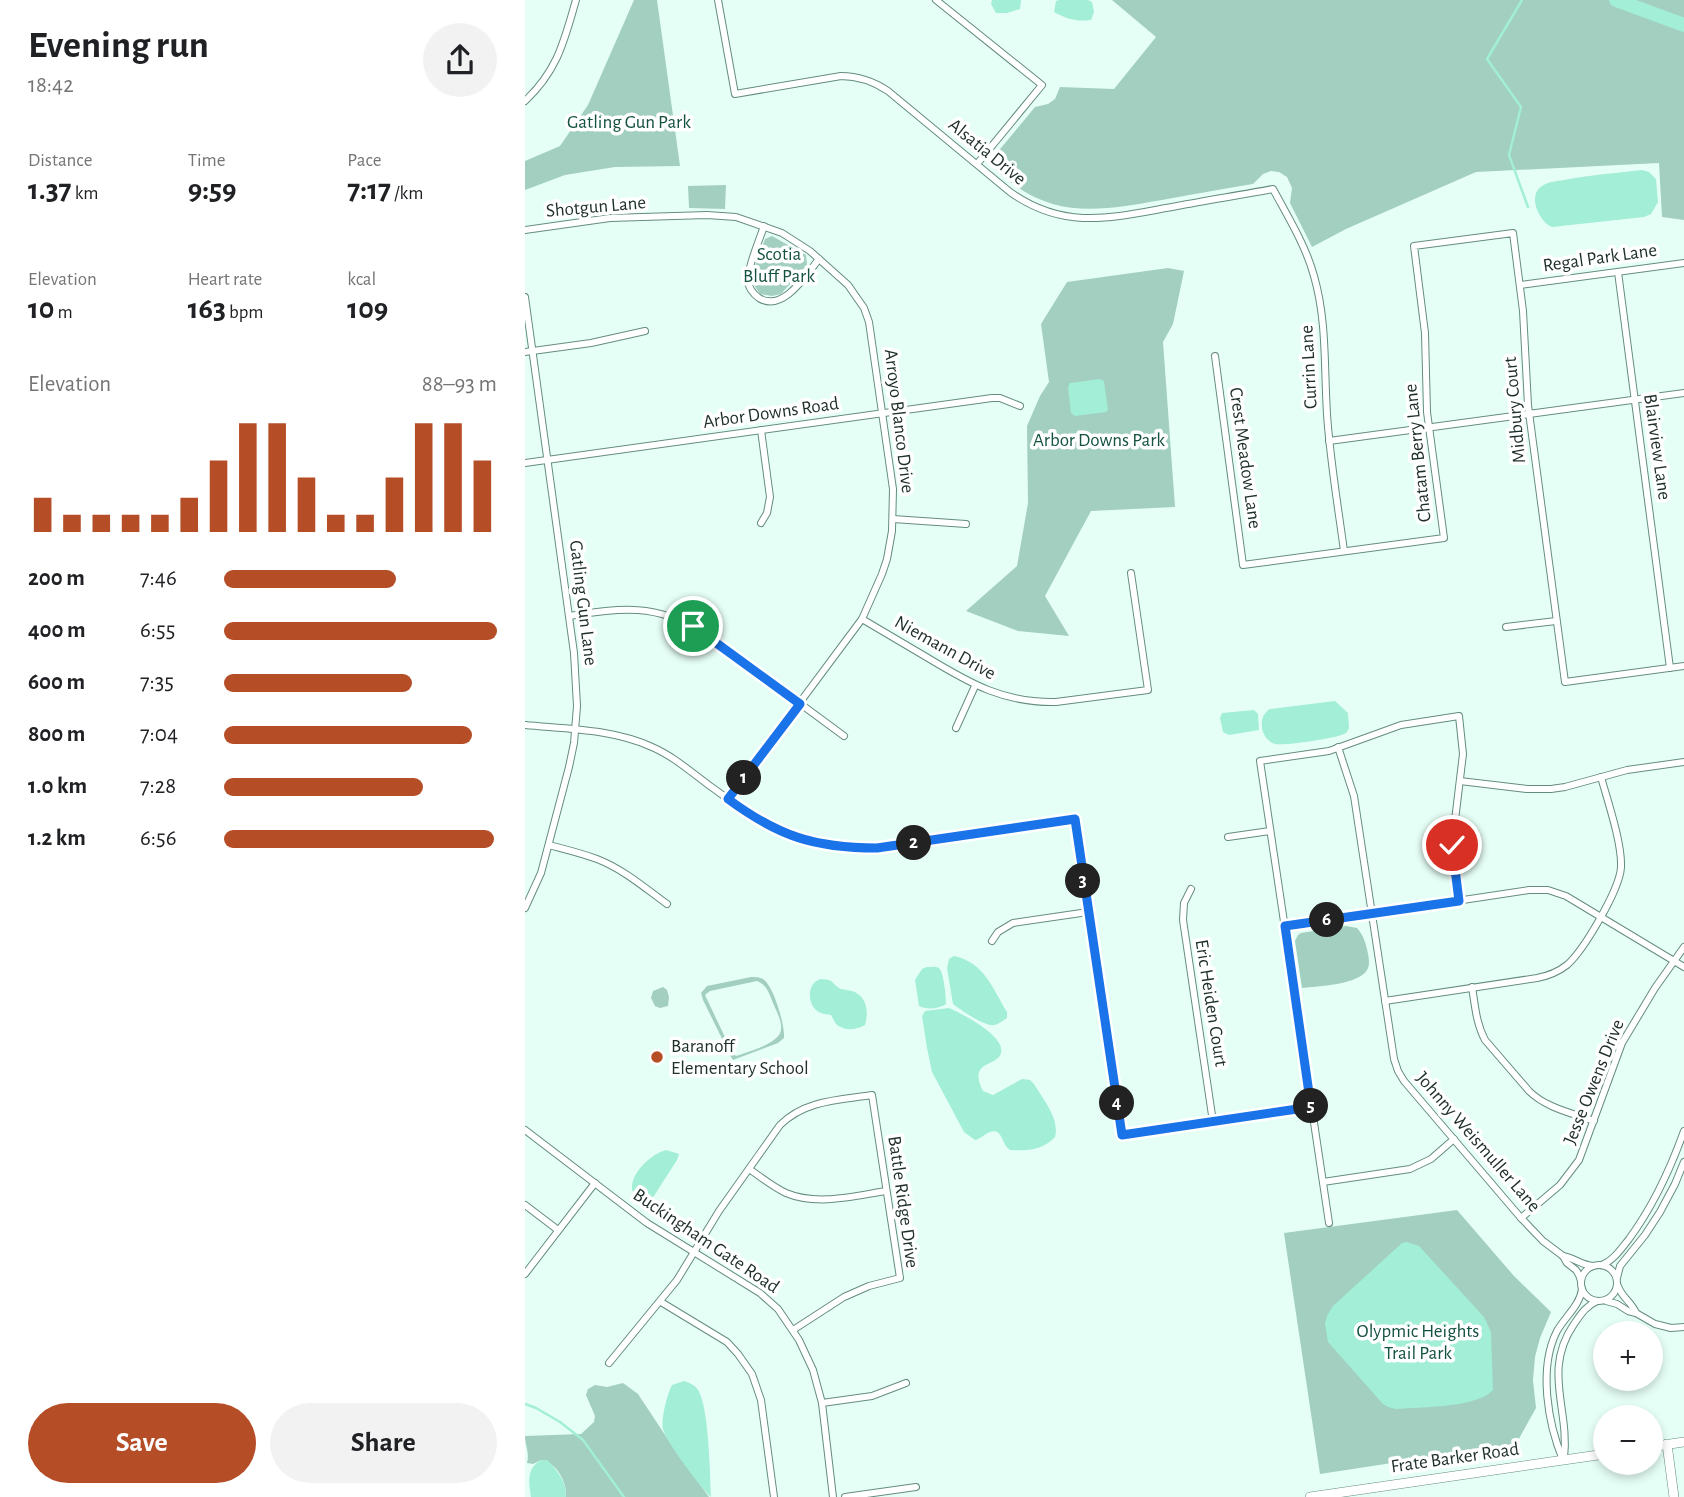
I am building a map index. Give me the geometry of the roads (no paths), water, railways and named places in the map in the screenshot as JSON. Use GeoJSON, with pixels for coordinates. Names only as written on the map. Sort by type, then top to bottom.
{"type":"FeatureCollection","features":[{"type":"Feature","properties":{"kind":"street"},"geometry":{"type":"LineString","coordinates":[[525,101],[557,60],[576,0]]}},
{"type":"Feature","properties":{"kind":"street","name":"Alsatia Drive"},"geometry":{"type":"LineString","coordinates":[[718,0],[735,94],[831,77],[860,77],[879,84],[1016,197],[1043,210],[1075,218],[1110,218],[1273,189]]}},
{"type":"Feature","properties":{"kind":"street"},"geometry":{"type":"LineString","coordinates":[[936,0],[1042,85],[977,164]]}},
{"type":"Feature","properties":{"kind":"street","name":"Currin Lane"},"geometry":{"type":"LineString","coordinates":[[1273,189],[1303,247],[1318,291],[1325,348],[1329,441],[1344,551]]}},
{"type":"Feature","properties":{"kind":"street","name":"Arroyo Blanco Drive"},"geometry":{"type":"LineString","coordinates":[[671,217],[736,217],[764,226],[796,241],[848,285],[864,308],[872,337],[893,489],[890,547],[882,575],[862,619],[728,799]]}},
{"type":"Feature","properties":{"kind":"street","name":"Shotgun Lane"},"geometry":{"type":"LineString","coordinates":[[525,230],[601,219],[671,217]]}},
{"type":"Feature","properties":{"kind":"street"},"geometry":{"type":"LineString","coordinates":[[764,226],[748,276],[749,286],[757,297],[769,302],[783,299],[819,259]]}},
{"type":"Feature","properties":{"kind":"street","name":"Midbury Court"},"geometry":{"type":"LineString","coordinates":[[1414,246],[1513,233],[1520,285],[1529,414],[1565,682],[1671,668]]}},
{"type":"Feature","properties":{"kind":"street","name":"Chatam Berry Lane"},"geometry":{"type":"LineString","coordinates":[[1243,565],[1444,538],[1429,427],[1425,334],[1414,246]]}},
{"type":"Feature","properties":{"kind":"street","name":"Regal Park Lane"},"geometry":{"type":"LineString","coordinates":[[1520,285],[1684,263]]}},
{"type":"Feature","properties":{"kind":"street","name":"Blairview Lane"},"geometry":{"type":"LineString","coordinates":[[1618,272],[1671,668]]}},
{"type":"Feature","properties":{"kind":"street","name":"Gatling Gun Lane"},"geometry":{"type":"LineString","coordinates":[[525,297],[529,351],[548,460],[577,686],[575,730],[569,767],[541,873],[525,908]]}},
{"type":"Feature","properties":{"kind":"street"},"geometry":{"type":"LineString","coordinates":[[529,351],[590,343],[645,331]]}},
{"type":"Feature","properties":{"kind":"street","name":"Crest Meadow Lane"},"geometry":{"type":"LineString","coordinates":[[1215,356],[1243,565]]}},
{"type":"Feature","properties":{"kind":"street"},"geometry":{"type":"LineString","coordinates":[[1329,441],[1684,393]]}},
{"type":"Feature","properties":{"kind":"street","name":"Arbor Downs Road"},"geometry":{"type":"LineString","coordinates":[[525,463],[992,398],[1000,398],[1020,406]]}},
{"type":"Feature","properties":{"kind":"street"},"geometry":{"type":"LineString","coordinates":[[761,430],[770,497],[767,513],[761,523]]}},
{"type":"Feature","properties":{"kind":"street"},"geometry":{"type":"LineString","coordinates":[[893,519],[967,524]]}},
{"type":"Feature","properties":{"kind":"street","name":"Niemann Drive"},"geometry":{"type":"LineString","coordinates":[[862,619],[975,686],[1015,699],[1043,703],[1148,690],[1131,573]]}},
{"type":"Feature","properties":{"kind":"street"},"geometry":{"type":"LineString","coordinates":[[569,616],[622,609],[667,615],[703,632],[844,736]]}},
{"type":"Feature","properties":{"kind":"street"},"geometry":{"type":"LineString","coordinates":[[1506,627],[1556,621]]}},
{"type":"Feature","properties":{"kind":"street"},"geometry":{"type":"LineString","coordinates":[[1671,668],[1684,666]]}},
{"type":"Feature","properties":{"kind":"street"},"geometry":{"type":"LineString","coordinates":[[956,728],[975,686]]}},
{"type":"Feature","properties":{"kind":"street"},"geometry":{"type":"LineString","coordinates":[[1329,1223],[1260,761],[1321,752],[1401,725],[1459,716],[1463,754],[1452,845],[1459,901]]}},
{"type":"Feature","properties":{"kind":"street"},"geometry":{"type":"LineString","coordinates":[[525,725],[612,734],[651,746],[673,758],[753,817],[807,841],[846,847],[889,846],[1075,819],[1122,1135],[1311,1107]]}},
{"type":"Feature","properties":{"kind":"street","name":"Johnny Weismuller Lane"},"geometry":{"type":"LineString","coordinates":[[1338,747],[1354,796],[1398,1071],[1543,1241],[1563,1256],[1593,1266]]}},
{"type":"Feature","properties":{"kind":"street"},"geometry":{"type":"LineString","coordinates":[[1460,781],[1539,789],[1565,787],[1627,770],[1684,762]]}},
{"type":"Feature","properties":{"kind":"street"},"geometry":{"type":"LineString","coordinates":[[1385,1001],[1537,978],[1556,972],[1578,953],[1617,886],[1621,870],[1620,848],[1601,777]]}},
{"type":"Feature","properties":{"kind":"street"},"geometry":{"type":"LineString","coordinates":[[1228,836],[1270,831]]}},
{"type":"Feature","properties":{"kind":"street"},"geometry":{"type":"LineString","coordinates":[[548,845],[596,858],[611,865],[667,904]]}},
{"type":"Feature","properties":{"kind":"street","name":"Eric Heiden Court"},"geometry":{"type":"LineString","coordinates":[[1191,889],[1184,903],[1183,920],[1213,1122]]}},
{"type":"Feature","properties":{"kind":"street"},"geometry":{"type":"LineString","coordinates":[[1285,926],[1529,890],[1548,890],[1566,895],[1684,967]]}},
{"type":"Feature","properties":{"kind":"street"},"geometry":{"type":"LineString","coordinates":[[992,941],[998,932],[1013,923],[1088,912]]}},
{"type":"Feature","properties":{"kind":"street","name":"Jesse Owens Drive"},"geometry":{"type":"LineString","coordinates":[[1521,1218],[1553,1191],[1573,1168],[1584,1149],[1622,1043],[1655,988],[1684,947]]}},
{"type":"Feature","properties":{"kind":"street"},"geometry":{"type":"LineString","coordinates":[[1472,987],[1485,1040],[1529,1091],[1547,1104],[1594,1121]]}},
{"type":"Feature","properties":{"kind":"street","name":"Battle Ridge Drive"},"geometry":{"type":"LineString","coordinates":[[749,1169],[772,1134],[792,1114],[815,1104],[872,1096],[900,1278],[869,1286],[844,1297],[793,1330]]}},
{"type":"Feature","properties":{"kind":"street","name":"Buckingham Gate Road"},"geometry":{"type":"LineString","coordinates":[[525,1130],[647,1223],[760,1293],[778,1309],[793,1330],[813,1370],[822,1403],[833,1497]]}},
{"type":"Feature","properties":{"kind":"street"},"geometry":{"type":"LineString","coordinates":[[1563,1460],[1556,1442],[1548,1395],[1548,1361],[1556,1334],[1579,1299],[1585,1272],[1593,1266],[1608,1262],[1616,1255],[1652,1206],[1684,1131]]}},
{"type":"Feature","properties":{"kind":"street"},"geometry":{"type":"LineString","coordinates":[[1323,1182],[1410,1169],[1430,1159],[1454,1139]]}},
{"type":"Feature","properties":{"kind":"street"},"geometry":{"type":"LineString","coordinates":[[1563,1460],[1566,1441],[1558,1386],[1558,1363],[1565,1340],[1583,1310],[1613,1295],[1619,1266],[1660,1212],[1684,1162]]}},
{"type":"Feature","properties":{"kind":"street"},"geometry":{"type":"LineString","coordinates":[[609,1363],[677,1280],[719,1211],[749,1169],[786,1193],[804,1198],[823,1200],[886,1191]]}},
{"type":"Feature","properties":{"kind":"street"},"geometry":{"type":"LineString","coordinates":[[525,1274],[595,1183]]}},
{"type":"Feature","properties":{"kind":"street"},"geometry":{"type":"LineString","coordinates":[[525,1205],[558,1230]]}},
{"type":"Feature","properties":{"kind":"street","name":"Johnny Weismuller Lane"},"geometry":{"type":"LineString","coordinates":[[1563,1256],[1579,1275],[1582,1285]]}},
{"type":"Feature","properties":{"kind":"street"},"geometry":{"type":"LineString","coordinates":[[1602,1265],[1611,1269],[1624,1297],[1632,1304],[1636,1313]]}},
{"type":"Feature","properties":{"kind":"street"},"geometry":{"type":"LineString","coordinates":[[1582,1285],[1588,1297],[1617,1304],[1663,1327],[1684,1327]]}},
{"type":"Feature","properties":{"kind":"street"},"geometry":{"type":"LineString","coordinates":[[661,1302],[727,1342],[752,1374],[761,1400],[774,1497]]}},
{"type":"Feature","properties":{"kind":"street"},"geometry":{"type":"LineString","coordinates":[[822,1403],[872,1396],[906,1383]]}},
{"type":"Feature","properties":{"kind":"street"},"geometry":{"type":"LineString","coordinates":[[1663,1445],[1684,1442]]}},
{"type":"Feature","properties":{"kind":"street"},"geometry":{"type":"LineString","coordinates":[[1667,1444],[1674,1497]]}},
{"type":"Feature","properties":{"kind":"street","name":"Frate Barker Road"},"geometry":{"type":"LineString","coordinates":[[1310,1497],[1593,1456]]}},
{"type":"Feature","properties":{"kind":"street"},"geometry":{"type":"LineString","coordinates":[[845,1497],[916,1487]]}},
{"type":"Feature","properties":{"kind":"waterway"},"geometry":{"type":"LineString","coordinates":[[1522,0],[1487,59],[1521,107],[1509,155],[1528,207]]}},
{"type":"Feature","properties":{"kind":"waterway"},"geometry":{"type":"LineString","coordinates":[[1616,0],[1684,25]]}},
{"type":"Feature","properties":{"kind":"waterway"},"geometry":{"type":"LineString","coordinates":[[525,1404],[560,1422],[583,1440],[624,1497]]}},
{"type":"Feature","properties":{"kind":"place","name":"Baranoff Elementary School"},"geometry":{"type":"Point","coordinates":[657,1057]}},
{"type":"Feature","properties":{"kind":"park label","name":"Gatling Gun Park"},"geometry":{"type":"Point","coordinates":[629,122]}},
{"type":"Feature","properties":{"kind":"park label","name":"Scotia Bluff Park"},"geometry":{"type":"Point","coordinates":[779,265]}},
{"type":"Feature","properties":{"kind":"park label","name":"Arbor Downs Park"},"geometry":{"type":"Point","coordinates":[1099,440]}},
{"type":"Feature","properties":{"kind":"park label","name":"Olypmic Heights Trail Park"},"geometry":{"type":"Point","coordinates":[1418,1342]}}]}
